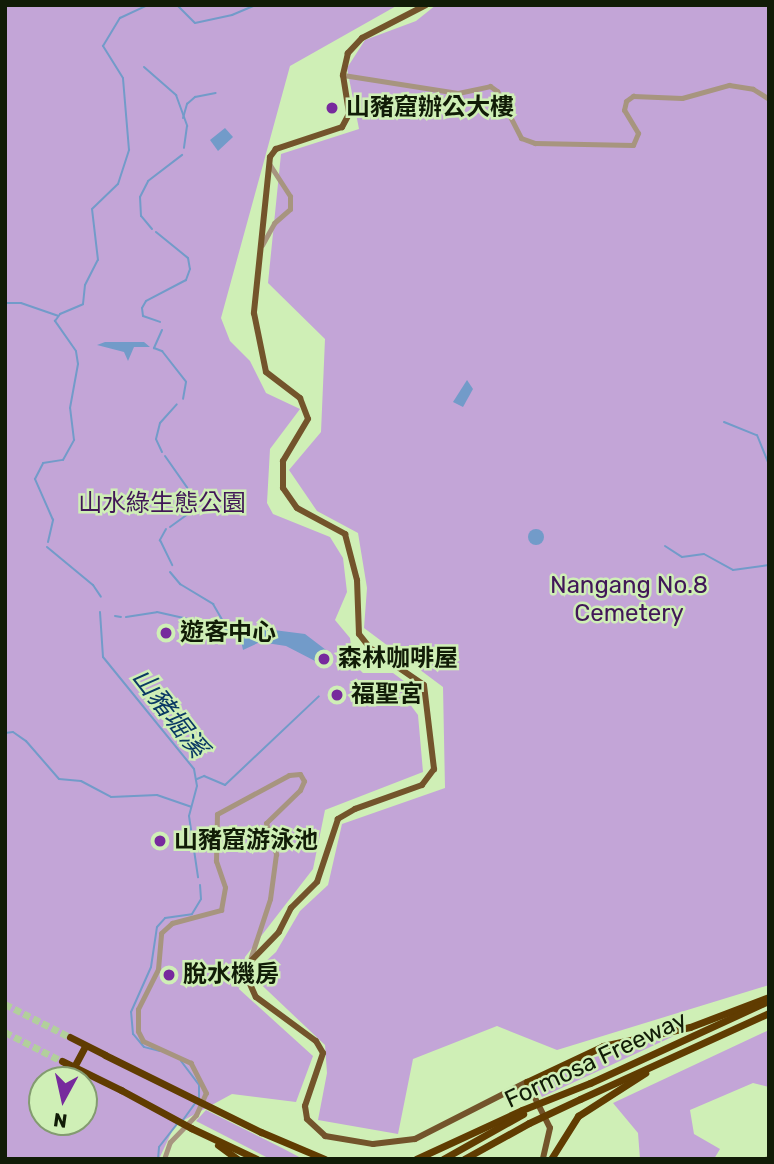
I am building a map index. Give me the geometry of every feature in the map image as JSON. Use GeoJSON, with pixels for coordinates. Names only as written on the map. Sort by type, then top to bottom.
{"type":"FeatureCollection","features":[{"type":"Feature","properties":{"kind":"highway"},"geometry":{"type":"LineString","coordinates":[[527,1082],[603,1046],[690,1027],[769,999]]}},
{"type":"Feature","properties":{"kind":"highway","name":"Formosa Freeway"},"geometry":{"type":"LineString","coordinates":[[443,1159],[523,1112],[769,999]]}},
{"type":"Feature","properties":{"kind":"highway","name":"Formosa Freeway"},"geometry":{"type":"LineString","coordinates":[[464,1159],[528,1123],[769,1013]]}},
{"type":"Feature","properties":{"kind":"highway"},"geometry":{"type":"LineString","coordinates":[[70,1037],[312,1159]]}},
{"type":"Feature","properties":{"kind":"highway"},"geometry":{"type":"LineString","coordinates":[[74,1066],[85,1045]]}},
{"type":"Feature","properties":{"kind":"highway"},"geometry":{"type":"LineString","coordinates":[[551,1159],[564,1133],[588,1108],[682,1052]]}},
{"type":"Feature","properties":{"kind":"highway"},"geometry":{"type":"LineString","coordinates":[[62,1061],[72,1066]]}},
{"type":"Feature","properties":{"kind":"highway"},"geometry":{"type":"LineString","coordinates":[[98,1079],[257,1159]]}},
{"type":"Feature","properties":{"kind":"highway"},"geometry":{"type":"LineString","coordinates":[[416,1159],[523,1112]]}},
{"type":"Feature","properties":{"kind":"highway"},"geometry":{"type":"LineString","coordinates":[[191,1128],[237,1159]]}},
{"type":"Feature","properties":{"kind":"highway"},"geometry":{"type":"LineString","coordinates":[[261,1132],[325,1159]]}},
{"type":"Feature","properties":{"kind":"main road"},"geometry":{"type":"LineString","coordinates":[[426,5],[362,38],[348,53],[343,75],[349,107],[342,127],[276,149],[269,164],[254,313],[263,361],[270,379],[300,398],[308,419],[288,450],[283,488],[297,508],[345,534],[357,580],[359,634],[370,648],[424,685],[434,769],[422,786],[355,808],[338,819],[317,882],[291,908],[279,932],[249,963],[248,985],[256,997],[316,1041],[323,1053],[304,1106],[307,1119],[325,1136],[373,1144],[415,1139],[527,1082],[550,1128],[547,1150],[540,1159]]}},
{"type":"Feature","properties":{"kind":"street"},"geometry":{"type":"LineString","coordinates":[[343,75],[458,93],[490,86],[497,91],[521,138],[535,142],[633,145],[638,134],[624,110],[626,100],[633,96],[682,98],[729,85],[753,89],[769,99]]}},
{"type":"Feature","properties":{"kind":"street"},"geometry":{"type":"LineString","coordinates":[[260,248],[274,223],[290,209],[290,196],[269,164]]}},
{"type":"Feature","properties":{"kind":"street"},"geometry":{"type":"LineString","coordinates":[[163,1159],[170,1142],[196,1115],[206,1093],[184,1057],[144,1041],[138,1031],[138,1009],[158,970],[162,933],[172,923],[221,910],[225,887],[216,861],[217,814],[293,772],[304,781],[292,798],[267,823],[275,847],[275,865],[249,963]]}},
{"type":"Feature","properties":{"kind":"green space","name":"山水綠生態公園"},"geometry":{"type":"Polygon","coordinates":[[[5,5],[398,5],[290,66],[221,318],[230,341],[250,361],[266,393],[300,409],[270,449],[267,503],[273,514],[330,537],[343,558],[347,592],[335,620],[350,638],[353,663],[363,673],[393,673],[416,690],[406,699],[418,715],[423,772],[325,810],[313,869],[245,957],[239,989],[313,1056],[296,1102],[232,1094],[175,1125],[159,1159],[5,1159],[5,5]]]}},
{"type":"Feature","properties":{"kind":"green space","name":"Nangang No.8 Cemetery"},"geometry":{"type":"Polygon","coordinates":[[[436,5],[769,5],[769,985],[557,1050],[497,1026],[413,1059],[398,1134],[318,1120],[327,1073],[325,1045],[251,975],[276,952],[300,911],[328,885],[342,824],[445,788],[443,687],[364,628],[367,588],[358,533],[317,511],[289,470],[321,432],[325,339],[268,283],[281,154],[359,129],[347,68],[365,40],[416,21],[436,5]]]}},
{"type":"Feature","properties":{"kind":"green space"},"geometry":{"type":"Polygon","coordinates":[[[769,1030],[769,1087],[753,1083],[690,1110],[694,1134],[720,1149],[714,1159],[640,1159],[638,1133],[613,1103],[769,1030]]]}},
{"type":"Feature","properties":{"kind":"green space"},"geometry":{"type":"Polygon","coordinates":[[[674,1036],[542,1097],[535,1085],[595,1057],[674,1036]]]}},
{"type":"Feature","properties":{"kind":"green space"},"geometry":{"type":"Polygon","coordinates":[[[206,1110],[303,1159],[268,1158],[196,1121],[206,1110]]]}},
{"type":"Feature","properties":{"kind":"water"},"geometry":{"type":"Polygon","coordinates":[[[225,128],[233,137],[218,151],[210,140],[225,128]]]}},
{"type":"Feature","properties":{"kind":"water"},"geometry":{"type":"Polygon","coordinates":[[[105,342],[144,342],[150,347],[134,347],[128,361],[124,352],[97,345],[105,342]]]}},
{"type":"Feature","properties":{"kind":"water"},"geometry":{"type":"Polygon","coordinates":[[[467,380],[473,389],[463,407],[453,402],[467,380]]]}},
{"type":"Feature","properties":{"kind":"water"},"geometry":{"type":"Polygon","coordinates":[[[536,529],[542,531],[542,543],[536,545],[530,543],[528,537],[530,531],[536,529]]]}},
{"type":"Feature","properties":{"kind":"water"},"geometry":{"type":"Polygon","coordinates":[[[202,621],[305,634],[326,650],[316,655],[317,662],[286,646],[260,642],[243,650],[240,636],[205,627],[202,621]]]}},
{"type":"Feature","properties":{"kind":"waterway"},"geometry":{"type":"LineString","coordinates":[[48,542],[53,520],[35,479],[43,463],[63,460],[74,440],[70,408],[78,364],[76,351],[55,321],[60,314],[83,304],[85,285],[98,260],[92,209],[118,184],[129,150],[123,78],[103,46],[120,18],[148,5]]}},
{"type":"Feature","properties":{"kind":"waterway"},"geometry":{"type":"LineString","coordinates":[[177,5],[195,23],[232,15],[255,5]]}},
{"type":"Feature","properties":{"kind":"waterway","name":"山豬堀溪"},"geometry":{"type":"LineString","coordinates":[[144,67],[176,95],[187,126],[184,148]]}},
{"type":"Feature","properties":{"kind":"waterway"},"geometry":{"type":"LineString","coordinates":[[183,118],[187,104],[195,97],[216,93]]}},
{"type":"Feature","properties":{"kind":"waterway","name":"山豬堀溪"},"geometry":{"type":"LineString","coordinates":[[152,229],[141,216],[140,197],[148,181],[182,155]]}},
{"type":"Feature","properties":{"kind":"waterway","name":"山豬堀溪"},"geometry":{"type":"LineString","coordinates":[[156,232],[188,258],[190,269],[186,280],[146,301],[142,308],[143,316],[160,322]]}},
{"type":"Feature","properties":{"kind":"waterway"},"geometry":{"type":"LineString","coordinates":[[5,303],[21,303],[58,316]]}},
{"type":"Feature","properties":{"kind":"waterway","name":"山豬堀溪"},"geometry":{"type":"LineString","coordinates":[[162,330],[154,348],[162,351],[186,382],[183,399]]}},
{"type":"Feature","properties":{"kind":"waterway","name":"山豬堀溪"},"geometry":{"type":"LineString","coordinates":[[162,452],[156,439],[160,423],[177,404]]}},
{"type":"Feature","properties":{"kind":"waterway"},"geometry":{"type":"LineString","coordinates":[[724,422],[757,435],[769,464]]}},
{"type":"Feature","properties":{"kind":"waterway","name":"山豬堀溪"},"geometry":{"type":"LineString","coordinates":[[165,456],[187,488]]}},
{"type":"Feature","properties":{"kind":"waterway","name":"山豬堀溪"},"geometry":{"type":"LineString","coordinates":[[170,527],[191,512],[189,492]]}},
{"type":"Feature","properties":{"kind":"waterway","name":"山豬堀溪"},"geometry":{"type":"LineString","coordinates":[[166,529],[160,540],[172,565]]}},
{"type":"Feature","properties":{"kind":"waterway"},"geometry":{"type":"LineString","coordinates":[[665,546],[682,557],[704,554],[733,570],[769,565]]}},
{"type":"Feature","properties":{"kind":"waterway"},"geometry":{"type":"LineString","coordinates":[[47,547],[93,585],[101,597]]}},
{"type":"Feature","properties":{"kind":"waterway","name":"山豬堀溪"},"geometry":{"type":"LineString","coordinates":[[170,572],[180,584],[213,604],[223,621]]}},
{"type":"Feature","properties":{"kind":"waterway","name":"山豬堀溪"},"geometry":{"type":"LineString","coordinates":[[100,612],[103,657],[194,769],[197,786],[189,816],[198,877]]}},
{"type":"Feature","properties":{"kind":"waterway","name":"山豬堀溪"},"geometry":{"type":"LineString","coordinates":[[126,617],[157,612],[197,621]]}},
{"type":"Feature","properties":{"kind":"waterway","name":"山豬堀溪"},"geometry":{"type":"LineString","coordinates":[[115,616],[121,617]]}},
{"type":"Feature","properties":{"kind":"waterway"},"geometry":{"type":"LineString","coordinates":[[197,779],[204,776],[225,785],[319,696]]}},
{"type":"Feature","properties":{"kind":"waterway"},"geometry":{"type":"LineString","coordinates":[[5,733],[13,732],[26,741],[59,779],[81,781],[111,797],[157,795],[191,807]]}},
{"type":"Feature","properties":{"kind":"waterway","name":"山豬堀溪"},"geometry":{"type":"LineString","coordinates":[[160,1051],[144,1047],[133,1034],[131,1012],[151,967],[157,927],[165,918],[192,914],[201,899],[200,885]]}},
{"type":"Feature","properties":{"kind":"waterway","name":"山豬堀溪"},"geometry":{"type":"LineString","coordinates":[[181,1061],[199,1085],[199,1098]]}},
{"type":"Feature","properties":{"kind":"waterway","name":"山豬堀溪"},"geometry":{"type":"LineString","coordinates":[[183,1120],[196,1102]]}},
{"type":"Feature","properties":{"kind":"waterway","name":"山豬堀溪"},"geometry":{"type":"LineString","coordinates":[[158,1159],[159,1147],[178,1123]]}},
{"type":"Feature","properties":{"kind":"tunnel"},"geometry":{"type":"LineString","coordinates":[[5,1004],[70,1037]]}},
{"type":"Feature","properties":{"kind":"tunnel"},"geometry":{"type":"LineString","coordinates":[[5,1032],[62,1061]]}},
{"type":"Feature","properties":{"kind":"place","name":"山豬窟辦公大樓"},"geometry":{"type":"Point","coordinates":[332,108]}},
{"type":"Feature","properties":{"kind":"place","name":"遊客中心"},"geometry":{"type":"Point","coordinates":[166,633]}},
{"type":"Feature","properties":{"kind":"place","name":"森林咖啡屋"},"geometry":{"type":"Point","coordinates":[324,659]}},
{"type":"Feature","properties":{"kind":"place","name":"福聖宮"},"geometry":{"type":"Point","coordinates":[337,695]}},
{"type":"Feature","properties":{"kind":"place","name":"山豬窟游泳池"},"geometry":{"type":"Point","coordinates":[160,841]}},
{"type":"Feature","properties":{"kind":"place","name":"脫水機房"},"geometry":{"type":"Point","coordinates":[169,975]}}]}
